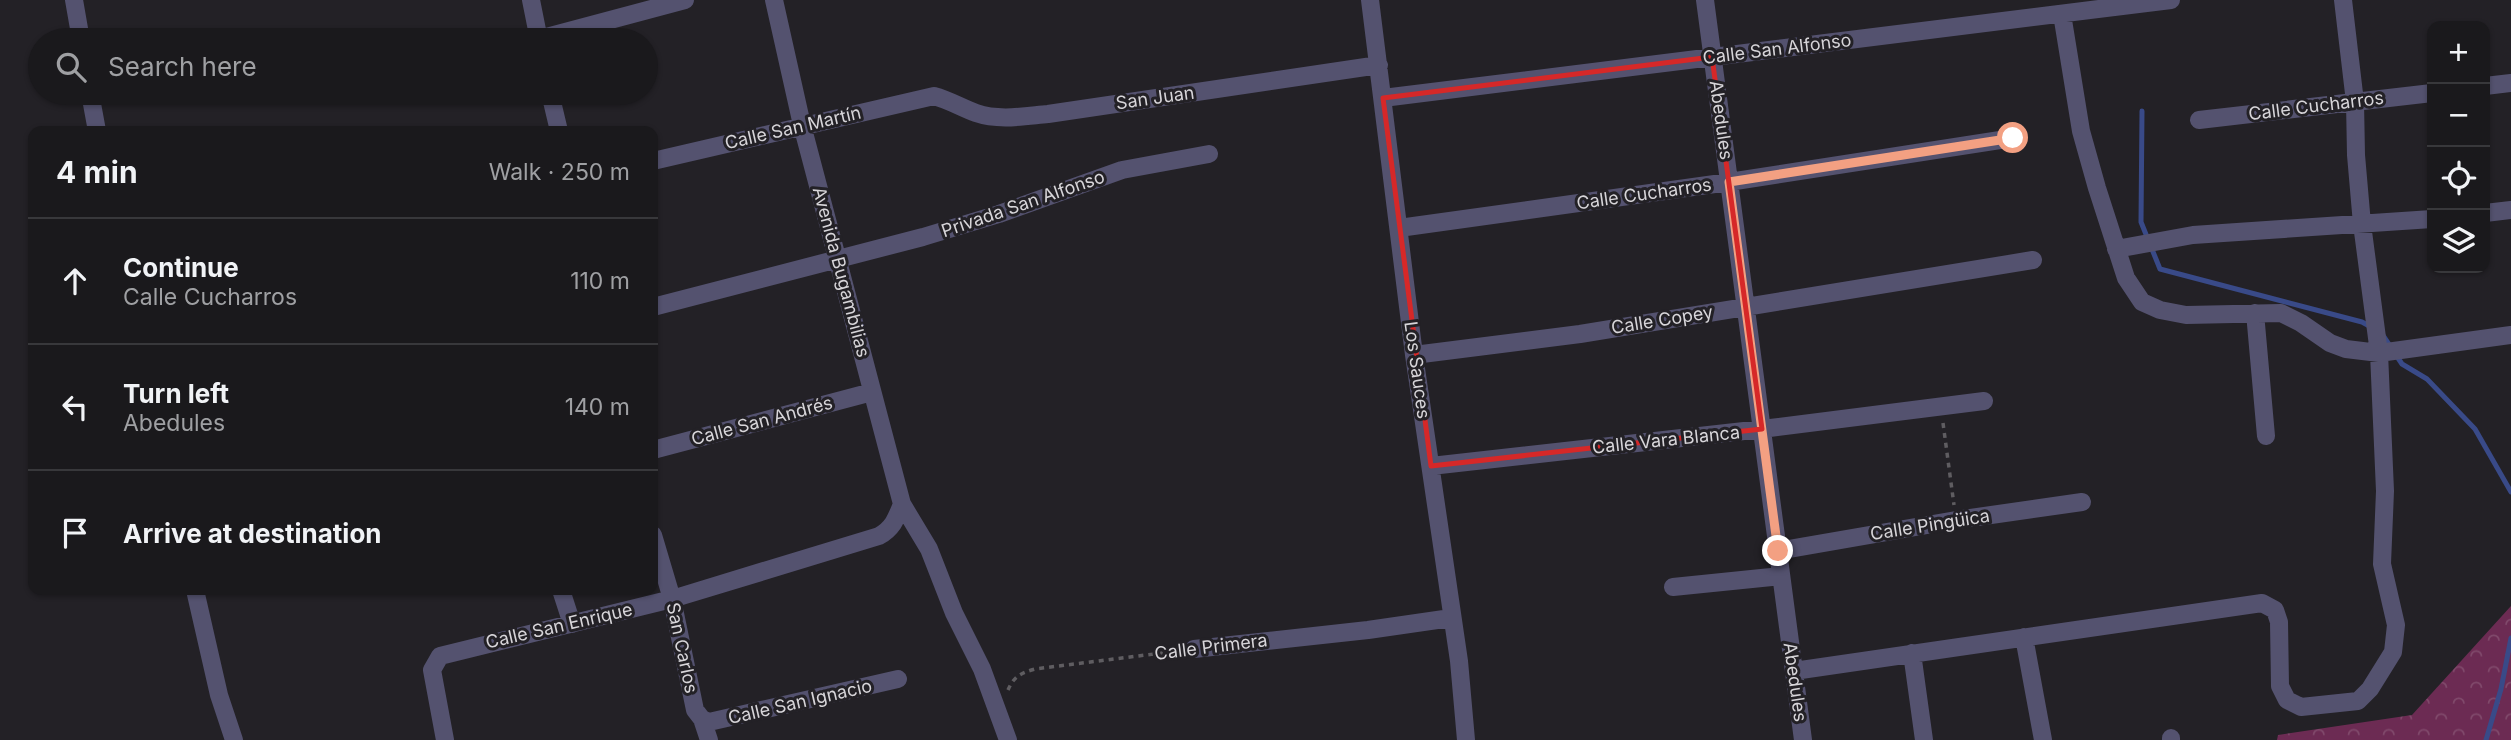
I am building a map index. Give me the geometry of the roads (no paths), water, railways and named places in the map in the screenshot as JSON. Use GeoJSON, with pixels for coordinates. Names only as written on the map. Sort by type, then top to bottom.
{"type":"FeatureCollection","features":[{"type":"Feature","properties":{"kind":"street"},"geometry":{"type":"LineString","coordinates":[[74,0],[79,28]]}},
{"type":"Feature","properties":{"kind":"street"},"geometry":{"type":"LineString","coordinates":[[531,0],[537,28]]}},
{"type":"Feature","properties":{"kind":"street"},"geometry":{"type":"LineString","coordinates":[[583,28],[685,0]]}},
{"type":"Feature","properties":{"kind":"street","name":"Avenida Bugambilias"},"geometry":{"type":"LineString","coordinates":[[774,0],[802,125],[902,504],[929,549],[954,613],[982,669],[1008,740]]}},
{"type":"Feature","properties":{"kind":"street","name":"Los Sauces"},"geometry":{"type":"LineString","coordinates":[[1370,0],[1414,355],[1459,661],[1466,740]]}},
{"type":"Feature","properties":{"kind":"street","name":"Abedules"},"geometry":{"type":"LineString","coordinates":[[1705,0],[1803,740]]}},
{"type":"Feature","properties":{"kind":"street","name":"Calle San Alfonso"},"geometry":{"type":"LineString","coordinates":[[1383,98],[2062,14],[2121,3],[2171,0]]}},
{"type":"Feature","properties":{"kind":"street"},"geometry":{"type":"LineString","coordinates":[[1794,671],[2262,603],[2275,610],[2279,622],[2280,686],[2287,699],[2301,707],[2358,701],[2370,689],[2393,652],[2396,625],[2382,564],[2385,491],[2379,353],[2362,224],[2355,102],[2343,0]]}},
{"type":"Feature","properties":{"kind":"street"},"geometry":{"type":"LineString","coordinates":[[2062,14],[2081,131],[2126,278],[2142,302],[2160,310],[2186,316],[2281,313],[2330,343],[2346,349],[2379,353],[2511,335]]}},
{"type":"Feature","properties":{"kind":"street","name":"San Juan"},"geometry":{"type":"LineString","coordinates":[[934,96],[956,102],[976,113],[1008,117],[1048,114],[1379,65]]}},
{"type":"Feature","properties":{"kind":"street"},"geometry":{"type":"LineString","coordinates":[[2490,85],[2511,83]]}},
{"type":"Feature","properties":{"kind":"street","name":"Calle Cucharros"},"geometry":{"type":"LineString","coordinates":[[2199,120],[2427,94]]}},
{"type":"Feature","properties":{"kind":"street","name":"Calle San Martín"},"geometry":{"type":"LineString","coordinates":[[658,160],[934,96]]}},
{"type":"Feature","properties":{"kind":"street"},"geometry":{"type":"LineString","coordinates":[[92,105],[96,126]]}},
{"type":"Feature","properties":{"kind":"street"},"geometry":{"type":"LineString","coordinates":[[553,105],[558,126]]}},
{"type":"Feature","properties":{"kind":"street","name":"Calle Cucharros"},"geometry":{"type":"LineString","coordinates":[[1399,228],[1729,182],[2013,138]]}},
{"type":"Feature","properties":{"kind":"street","name":"Privada San Alfonso"},"geometry":{"type":"LineString","coordinates":[[838,260],[987,218],[1122,170],[1209,155]]}},
{"type":"Feature","properties":{"kind":"street"},"geometry":{"type":"LineString","coordinates":[[2490,212],[2511,210]]}},
{"type":"Feature","properties":{"kind":"street"},"geometry":{"type":"LineString","coordinates":[[2116,248],[2193,235],[2427,219]]}},
{"type":"Feature","properties":{"kind":"street"},"geometry":{"type":"LineString","coordinates":[[658,306],[838,260]]}},
{"type":"Feature","properties":{"kind":"street","name":"Calle Copey"},"geometry":{"type":"LineString","coordinates":[[1414,355],[1580,334],[2033,260]]}},
{"type":"Feature","properties":{"kind":"street"},"geometry":{"type":"LineString","coordinates":[[2255,313],[2266,436]]}},
{"type":"Feature","properties":{"kind":"street","name":"Calle San Andrés"},"geometry":{"type":"LineString","coordinates":[[658,449],[872,392]]}},
{"type":"Feature","properties":{"kind":"street","name":"Calle Vara Blanca"},"geometry":{"type":"LineString","coordinates":[[1431,466],[1984,401]]}},
{"type":"Feature","properties":{"kind":"street","name":"Calle Pingüica"},"geometry":{"type":"LineString","coordinates":[[1778,551],[1956,520],[2082,502]]}},
{"type":"Feature","properties":{"kind":"street","name":"Calle San Enrique"},"geometry":{"type":"LineString","coordinates":[[445,740],[432,670],[440,656],[672,599],[879,536],[891,530],[902,504]]}},
{"type":"Feature","properties":{"kind":"street","name":"San Carlos"},"geometry":{"type":"LineString","coordinates":[[658,552],[672,599],[695,710],[702,719],[709,740]]}},
{"type":"Feature","properties":{"kind":"street"},"geometry":{"type":"LineString","coordinates":[[1672,587],[1781,576]]}},
{"type":"Feature","properties":{"kind":"street"},"geometry":{"type":"LineString","coordinates":[[196,595],[219,695],[234,740]]}},
{"type":"Feature","properties":{"kind":"street"},"geometry":{"type":"LineString","coordinates":[[563,595],[572,624]]}},
{"type":"Feature","properties":{"kind":"street","name":"Calle Primera"},"geometry":{"type":"LineString","coordinates":[[1194,649],[1451,618]]}},
{"type":"Feature","properties":{"kind":"street"},"geometry":{"type":"LineString","coordinates":[[2024,637],[2043,740]]}},
{"type":"Feature","properties":{"kind":"street"},"geometry":{"type":"LineString","coordinates":[[1912,653],[1924,740]]}},
{"type":"Feature","properties":{"kind":"street","name":"Calle San Ignacio"},"geometry":{"type":"LineString","coordinates":[[702,719],[709,722],[898,679]]}},
{"type":"Feature","properties":{"kind":"waterway"},"geometry":{"type":"LineString","coordinates":[[2142,111],[2141,222],[2160,269],[2362,322],[2371,327]]}},
{"type":"Feature","properties":{"kind":"waterway"},"geometry":{"type":"LineString","coordinates":[[2382,334],[2402,364],[2427,379],[2475,429],[2511,492]]}},
{"type":"Feature","properties":{"kind":"waterway"},"geometry":{"type":"LineString","coordinates":[[2486,740],[2501,689],[2511,638]]}}]}
